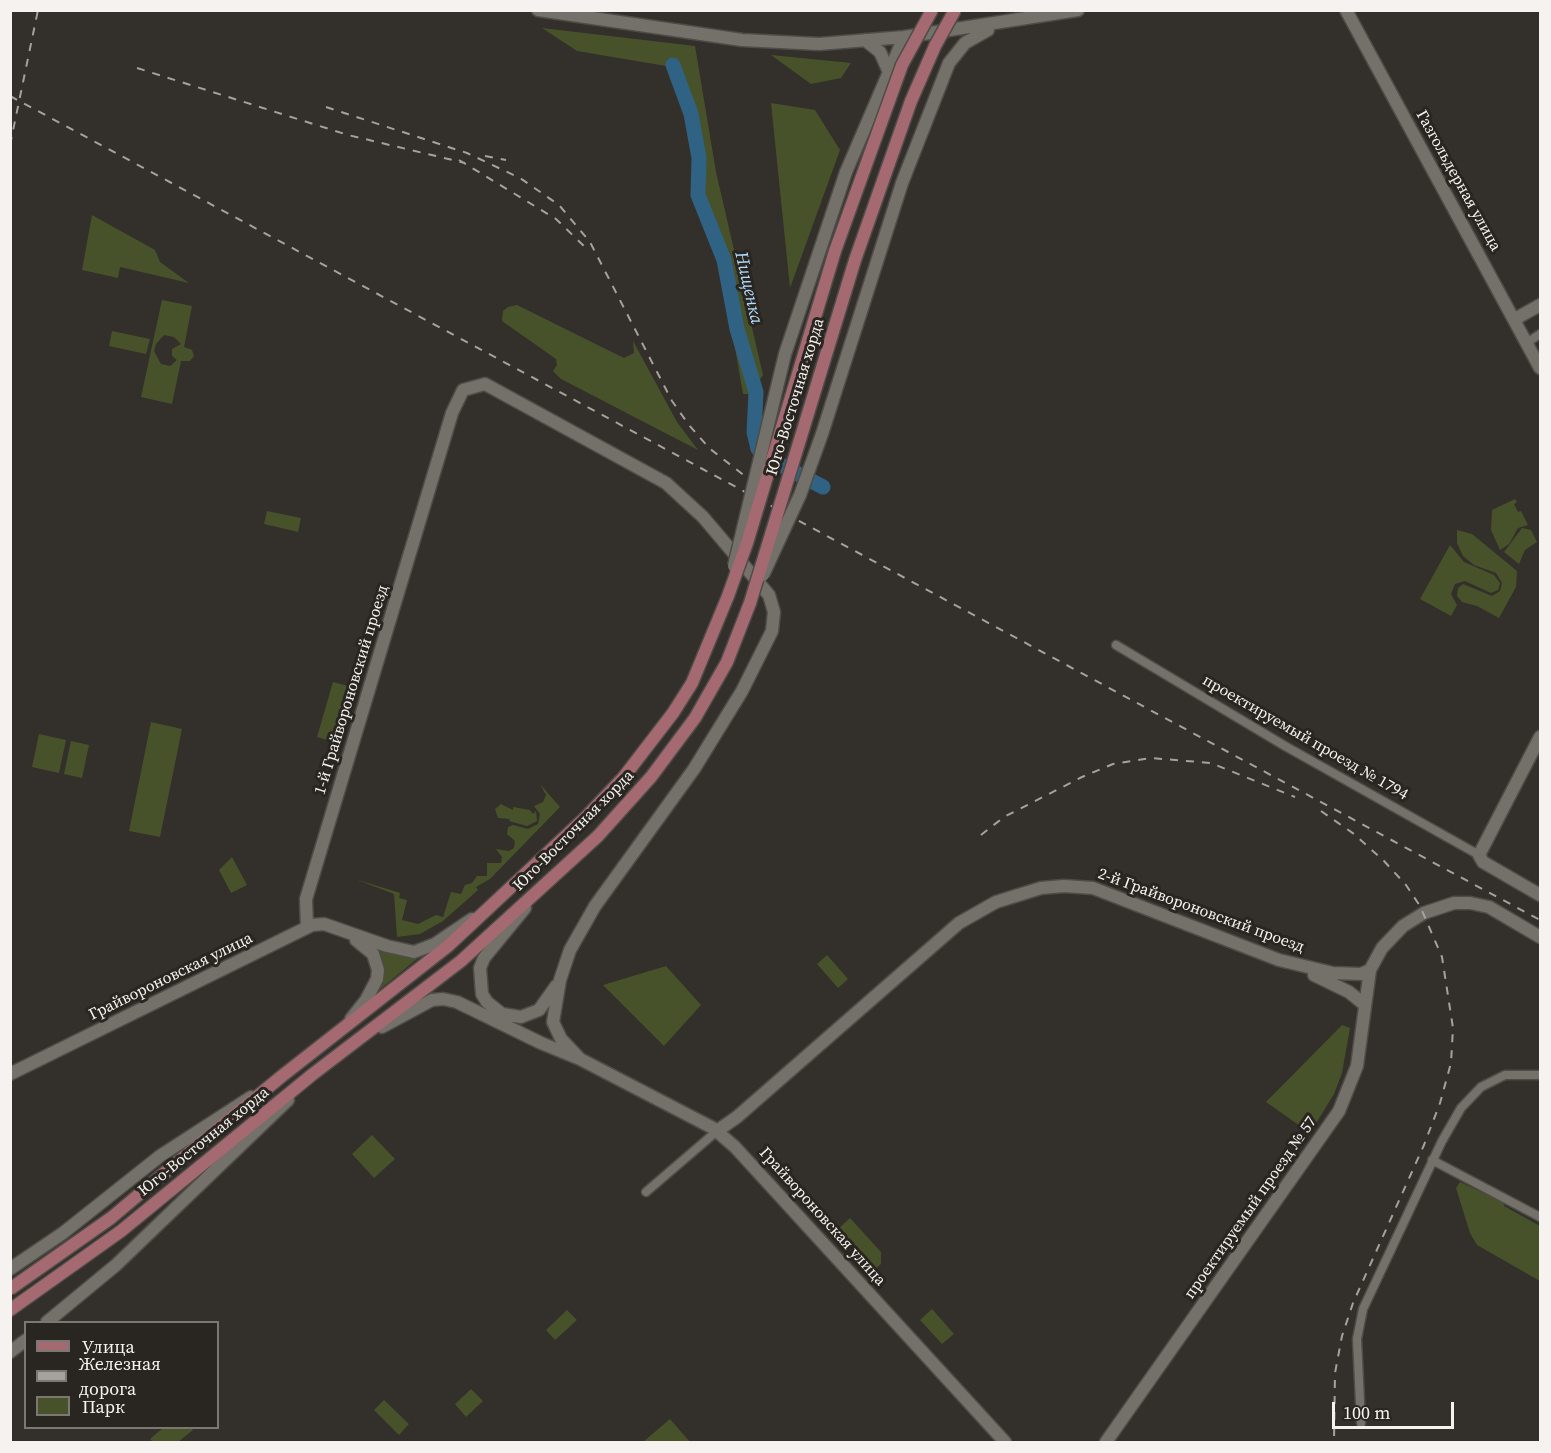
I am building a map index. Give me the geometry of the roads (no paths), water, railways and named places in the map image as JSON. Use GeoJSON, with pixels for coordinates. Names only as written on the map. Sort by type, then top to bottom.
{"type":"FeatureCollection","features":[{"type":"Feature","properties":{"kind":"main road"},"geometry":{"type":"LineString","coordinates":[[538,10],[763,42],[819,44],[904,37],[1000,24],[1078,10]]}},
{"type":"Feature","properties":{"kind":"main road","name":"Юго-Восточная хорда"},"geometry":{"type":"LineString","coordinates":[[10,1289],[94,1231],[282,1076],[448,946],[586,818],[652,743],[692,683],[728,596],[747,543],[835,251],[902,65],[932,10]]}},
{"type":"Feature","properties":{"kind":"main road","name":"Юго-Восточная хорда"},"geometry":{"type":"LineString","coordinates":[[10,1310],[82,1260],[172,1190],[313,1074],[461,961],[627,806],[690,726],[727,662],[750,603],[855,260],[888,165],[922,72],[956,10]]}},
{"type":"Feature","properties":{"kind":"main road","name":"Газгольдерная улица"},"geometry":{"type":"LineString","coordinates":[[1346,10],[1528,342],[1540,368]]}},
{"type":"Feature","properties":{"kind":"main road"},"geometry":{"type":"LineString","coordinates":[[750,603],[803,485],[902,183],[949,63],[965,43],[1000,24]]}},
{"type":"Feature","properties":{"kind":"main road"},"geometry":{"type":"LineString","coordinates":[[728,596],[785,354],[846,172],[904,37]]}},
{"type":"Feature","properties":{"kind":"main road"},"geometry":{"type":"LineString","coordinates":[[865,40],[880,52],[886,61],[888,70]]}},
{"type":"Feature","properties":{"kind":"main road"},"geometry":{"type":"LineString","coordinates":[[1515,319],[1540,305]]}},
{"type":"Feature","properties":{"kind":"main road","name":"1-й Грайвороновский проезд"},"geometry":{"type":"LineString","coordinates":[[307,927],[306,899],[456,401],[463,390],[485,384],[666,483],[703,517],[769,595],[774,612],[772,632],[742,691],[694,769],[596,906],[570,950],[560,980]]}},
{"type":"Feature","properties":{"kind":"main road"},"geometry":{"type":"LineString","coordinates":[[1540,737],[1479,855],[1483,862],[1540,895]]}},
{"type":"Feature","properties":{"kind":"main road"},"geometry":{"type":"LineString","coordinates":[[552,878],[488,951],[480,968],[479,981],[482,994],[494,1009],[502,1014],[521,1017],[539,1010],[560,980]]}},
{"type":"Feature","properties":{"kind":"main road","name":"2-й Грайвороновский проезд"},"geometry":{"type":"LineString","coordinates":[[717,1131],[737,1117],[959,923],[1015,894],[1064,886],[1092,888],[1288,962],[1333,973],[1360,974],[1370,970]]}},
{"type":"Feature","properties":{"kind":"main road"},"geometry":{"type":"LineString","coordinates":[[307,927],[324,924],[348,934],[404,951],[423,950],[497,901]]}},
{"type":"Feature","properties":{"kind":"main road"},"geometry":{"type":"LineString","coordinates":[[1370,970],[1382,948],[1403,926],[1424,913],[1454,903],[1470,903],[1489,908],[1540,937]]}},
{"type":"Feature","properties":{"kind":"main road","name":"Грайвороновская улица"},"geometry":{"type":"LineString","coordinates":[[10,1074],[307,927]]}},
{"type":"Feature","properties":{"kind":"main road"},"geometry":{"type":"LineString","coordinates":[[343,1028],[366,1000],[377,979],[378,970],[373,954],[348,934]]}},
{"type":"Feature","properties":{"kind":"main road"},"geometry":{"type":"LineString","coordinates":[[1288,962],[1345,989],[1365,1005]]}},
{"type":"Feature","properties":{"kind":"main road","name":"проектируемый проезд № 57"},"geometry":{"type":"LineString","coordinates":[[1106,1443],[1339,1111],[1357,1066],[1370,970]]}},
{"type":"Feature","properties":{"kind":"main road"},"geometry":{"type":"LineString","coordinates":[[560,980],[553,1022],[561,1038],[580,1059]]}},
{"type":"Feature","properties":{"kind":"main road","name":"Грайвороновская улица"},"geometry":{"type":"LineString","coordinates":[[355,1043],[420,1005],[443,999],[457,1002],[541,1043],[580,1059],[717,1131],[735,1147],[1005,1443]]}},
{"type":"Feature","properties":{"kind":"main road"},"geometry":{"type":"LineString","coordinates":[[49,1321],[116,1265],[259,1130],[313,1074]]}},
{"type":"Feature","properties":{"kind":"main road"},"geometry":{"type":"LineString","coordinates":[[10,1269],[63,1233],[160,1156],[282,1076]]}},
{"type":"Feature","properties":{"kind":"main road"},"geometry":{"type":"LineString","coordinates":[[10,1352],[24,1342]]}},
{"type":"Feature","properties":{"kind":"street"},"geometry":{"type":"LineString","coordinates":[[1528,342],[1540,334]]}},
{"type":"Feature","properties":{"kind":"street","name":"проектируемый проезд № 1794"},"geometry":{"type":"LineString","coordinates":[[1116,645],[1285,746],[1479,855]]}},
{"type":"Feature","properties":{"kind":"street"},"geometry":{"type":"LineString","coordinates":[[1362,1423],[1357,1349],[1358,1327],[1363,1309],[1432,1160],[1461,1108],[1481,1087],[1505,1075],[1520,1073],[1540,1075]]}},
{"type":"Feature","properties":{"kind":"street"},"geometry":{"type":"LineString","coordinates":[[646,1192],[717,1131]]}},
{"type":"Feature","properties":{"kind":"street"},"geometry":{"type":"LineString","coordinates":[[1432,1160],[1540,1218]]}},
{"type":"Feature","properties":{"kind":"waterway","name":"Нищенка"},"geometry":{"type":"LineString","coordinates":[[673,65],[691,114],[699,158],[698,195],[724,260],[737,329],[756,392],[754,432],[758,449],[781,465],[823,487]]}},
{"type":"Feature","properties":{"kind":"railway"},"geometry":{"type":"LineString","coordinates":[[10,145],[38,10]]}},
{"type":"Feature","properties":{"kind":"railway"},"geometry":{"type":"LineString","coordinates":[[137,68],[348,135],[465,163]]}},
{"type":"Feature","properties":{"kind":"railway"},"geometry":{"type":"LineString","coordinates":[[10,96],[1540,920]]}},
{"type":"Feature","properties":{"kind":"railway"},"geometry":{"type":"LineString","coordinates":[[326,107],[467,153],[520,178],[559,205],[590,242],[672,401],[709,448],[755,484]]}},
{"type":"Feature","properties":{"kind":"railway"},"geometry":{"type":"LineString","coordinates":[[485,156],[506,160]]}},
{"type":"Feature","properties":{"kind":"railway"},"geometry":{"type":"LineString","coordinates":[[459,160],[556,219],[587,249]]}},
{"type":"Feature","properties":{"kind":"railway"},"geometry":{"type":"LineString","coordinates":[[981,835],[1004,817],[1082,777],[1113,764],[1151,758],[1211,763],[1295,797]]}},
{"type":"Feature","properties":{"kind":"railway"},"geometry":{"type":"LineString","coordinates":[[1321,811],[1354,834],[1384,861],[1406,885],[1420,906],[1442,957],[1453,1028],[1451,1063],[1440,1103],[1424,1145],[1353,1303],[1342,1336],[1335,1373],[1334,1442]]}}]}
